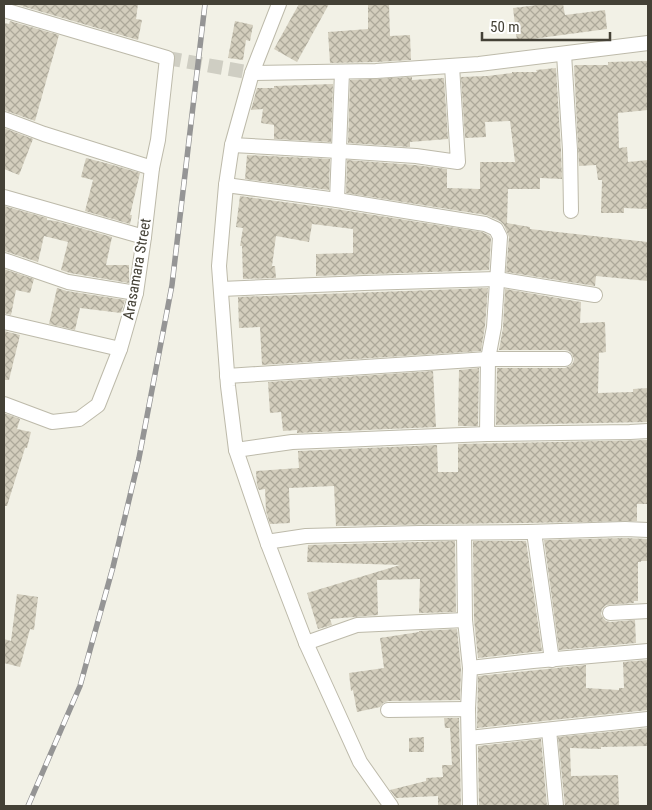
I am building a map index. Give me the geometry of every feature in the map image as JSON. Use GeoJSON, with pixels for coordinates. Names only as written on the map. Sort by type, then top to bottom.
{"type":"FeatureCollection","features":[{"type":"Feature","properties":{"kind":"street"},"geometry":{"type":"LineString","coordinates":[[279,4],[252,73],[232,145],[226,185],[219,266],[227,376],[236,450],[268,544],[306,644],[360,762],[391,806]]}},
{"type":"Feature","properties":{"kind":"street","name":"Arasamara Street"},"geometry":{"type":"LineString","coordinates":[[4,10],[167,58],[158,140],[152,168],[136,292],[120,349],[98,405],[80,419],[52,422],[4,404]]}},
{"type":"Feature","properties":{"kind":"street"},"geometry":{"type":"LineString","coordinates":[[252,73],[376,71],[452,66],[648,43]]}},
{"type":"Feature","properties":{"kind":"street"},"geometry":{"type":"LineString","coordinates":[[564,54],[570,150],[571,212]]}},
{"type":"Feature","properties":{"kind":"street"},"geometry":{"type":"LineString","coordinates":[[232,145],[339,150],[416,156],[458,162],[452,66]]}},
{"type":"Feature","properties":{"kind":"street"},"geometry":{"type":"LineString","coordinates":[[337,200],[342,72]]}},
{"type":"Feature","properties":{"kind":"street"},"geometry":{"type":"LineString","coordinates":[[4,119],[44,134],[152,168]]}},
{"type":"Feature","properties":{"kind":"street"},"geometry":{"type":"LineString","coordinates":[[226,185],[337,200],[485,224],[496,229],[500,238],[494,327],[488,359],[487,434]]}},
{"type":"Feature","properties":{"kind":"street"},"geometry":{"type":"LineString","coordinates":[[4,196],[144,238]]}},
{"type":"Feature","properties":{"kind":"street"},"geometry":{"type":"LineString","coordinates":[[4,260],[68,282],[136,292]]}},
{"type":"Feature","properties":{"kind":"street"},"geometry":{"type":"LineString","coordinates":[[221,289],[497,279],[595,295]]}},
{"type":"Feature","properties":{"kind":"street"},"geometry":{"type":"LineString","coordinates":[[4,322],[120,349]]}},
{"type":"Feature","properties":{"kind":"street"},"geometry":{"type":"LineString","coordinates":[[227,376],[488,359],[566,359]]}},
{"type":"Feature","properties":{"kind":"street"},"geometry":{"type":"LineString","coordinates":[[236,450],[292,442],[648,430]]}},
{"type":"Feature","properties":{"kind":"street"},"geometry":{"type":"LineString","coordinates":[[268,544],[273,541],[306,536],[648,530]]}},
{"type":"Feature","properties":{"kind":"street"},"geometry":{"type":"LineString","coordinates":[[534,532],[552,660]]}},
{"type":"Feature","properties":{"kind":"street"},"geometry":{"type":"LineString","coordinates":[[464,533],[465,620],[470,668],[468,709],[470,806]]}},
{"type":"Feature","properties":{"kind":"street"},"geometry":{"type":"LineString","coordinates":[[610,613],[648,611]]}},
{"type":"Feature","properties":{"kind":"street"},"geometry":{"type":"LineString","coordinates":[[306,644],[357,625],[465,620]]}},
{"type":"Feature","properties":{"kind":"street"},"geometry":{"type":"LineString","coordinates":[[470,668],[648,651]]}},
{"type":"Feature","properties":{"kind":"street"},"geometry":{"type":"LineString","coordinates":[[388,710],[468,709]]}},
{"type":"Feature","properties":{"kind":"street"},"geometry":{"type":"LineString","coordinates":[[469,738],[648,719]]}},
{"type":"Feature","properties":{"kind":"street"},"geometry":{"type":"LineString","coordinates":[[549,730],[556,806]]}},
{"type":"Feature","properties":{"kind":"building"},"geometry":{"type":"Polygon","coordinates":[[[15,4],[138,4],[136,19],[142,20],[138,40],[15,4]]]}},
{"type":"Feature","properties":{"kind":"building"},"geometry":{"type":"Polygon","coordinates":[[[299,4],[329,4],[297,62],[274,49],[299,4]]]}},
{"type":"Feature","properties":{"kind":"building"},"geometry":{"type":"Polygon","coordinates":[[[368,4],[389,4],[390,36],[410,35],[411,60],[330,63],[328,32],[368,29],[368,4]]]}},
{"type":"Feature","properties":{"kind":"building"},"geometry":{"type":"Polygon","coordinates":[[[563,4],[565,15],[605,10],[607,29],[517,41],[513,8],[563,4]]]}},
{"type":"Feature","properties":{"kind":"building"},"geometry":{"type":"Polygon","coordinates":[[[10,21],[59,35],[35,121],[4,110],[4,23],[9,24],[10,21]]]}},
{"type":"Feature","properties":{"kind":"building"},"geometry":{"type":"Polygon","coordinates":[[[235,21],[253,25],[250,41],[246,40],[243,60],[228,58],[235,21]]]}},
{"type":"Feature","properties":{"kind":"building"},"geometry":{"type":"Polygon","coordinates":[[[648,61],[648,110],[618,113],[619,148],[627,147],[628,162],[648,160],[648,209],[624,208],[624,213],[601,213],[602,180],[598,180],[596,165],[579,166],[574,66],[608,65],[608,62],[648,61]]]}},
{"type":"Feature","properties":{"kind":"building"},"geometry":{"type":"Polygon","coordinates":[[[556,68],[562,179],[540,178],[540,189],[508,189],[507,223],[530,227],[530,229],[648,242],[648,281],[596,276],[595,286],[506,272],[509,237],[504,225],[500,221],[486,215],[346,193],[347,160],[447,169],[447,188],[480,189],[480,162],[515,162],[510,121],[485,122],[486,137],[465,138],[461,77],[487,76],[512,72],[537,72],[536,70],[556,68]]]}},
{"type":"Feature","properties":{"kind":"building"},"geometry":{"type":"Polygon","coordinates":[[[412,77],[412,80],[444,78],[448,139],[410,142],[410,147],[348,143],[350,80],[412,77]]]}},
{"type":"Feature","properties":{"kind":"building"},"geometry":{"type":"Polygon","coordinates":[[[333,84],[331,142],[274,139],[274,125],[261,123],[263,109],[251,110],[257,88],[333,84]]]}},
{"type":"Feature","properties":{"kind":"building"},"geometry":{"type":"Polygon","coordinates":[[[4,128],[33,139],[19,175],[4,169],[4,128]]]}},
{"type":"Feature","properties":{"kind":"building"},"geometry":{"type":"Polygon","coordinates":[[[247,155],[330,159],[329,190],[245,179],[247,155]]]}},
{"type":"Feature","properties":{"kind":"building"},"geometry":{"type":"Polygon","coordinates":[[[86,158],[140,173],[130,215],[132,215],[130,224],[85,211],[93,180],[81,177],[86,158]]]}},
{"type":"Feature","properties":{"kind":"building"},"geometry":{"type":"Polygon","coordinates":[[[240,196],[482,232],[490,236],[491,239],[489,270],[316,276],[316,254],[353,253],[353,229],[312,224],[309,242],[276,236],[272,266],[275,266],[276,278],[243,279],[242,246],[240,246],[243,228],[236,227],[240,196]]]}},
{"type":"Feature","properties":{"kind":"building"},"geometry":{"type":"Polygon","coordinates":[[[4,206],[47,218],[47,220],[112,237],[106,265],[129,265],[129,283],[61,270],[68,242],[44,236],[38,262],[4,251],[4,206]]]}},
{"type":"Feature","properties":{"kind":"building"},"geometry":{"type":"Polygon","coordinates":[[[4,269],[34,279],[30,293],[16,290],[11,315],[4,313],[4,269]]]}},
{"type":"Feature","properties":{"kind":"building"},"geometry":{"type":"Polygon","coordinates":[[[57,288],[125,300],[121,313],[80,308],[75,330],[49,324],[57,288]]]}},
{"type":"Feature","properties":{"kind":"building"},"geometry":{"type":"Polygon","coordinates":[[[488,288],[481,351],[262,365],[260,327],[239,328],[238,297],[488,288]]]}},
{"type":"Feature","properties":{"kind":"building"},"geometry":{"type":"Polygon","coordinates":[[[505,289],[581,302],[580,323],[605,322],[606,352],[599,353],[598,393],[633,392],[633,389],[648,388],[648,422],[496,425],[497,368],[565,368],[573,363],[574,359],[569,351],[565,350],[499,350],[503,328],[505,289]]]}},
{"type":"Feature","properties":{"kind":"building"},"geometry":{"type":"Polygon","coordinates":[[[4,331],[20,335],[9,380],[4,380],[4,331]]]}},
{"type":"Feature","properties":{"kind":"building"},"geometry":{"type":"Polygon","coordinates":[[[479,368],[478,426],[458,426],[459,370],[479,368]]]}},
{"type":"Feature","properties":{"kind":"building"},"geometry":{"type":"Polygon","coordinates":[[[433,371],[436,427],[297,433],[297,430],[283,431],[281,412],[270,413],[268,382],[433,371]]]}},
{"type":"Feature","properties":{"kind":"building"},"geometry":{"type":"Polygon","coordinates":[[[4,413],[20,419],[17,429],[31,432],[7,506],[4,506],[4,413]]]}},
{"type":"Feature","properties":{"kind":"building"},"geometry":{"type":"Polygon","coordinates":[[[648,440],[648,504],[637,504],[637,521],[336,526],[334,486],[289,488],[290,523],[270,524],[266,511],[265,489],[259,490],[257,485],[256,471],[299,468],[298,451],[437,445],[438,472],[458,472],[458,444],[648,440]]]}},
{"type":"Feature","properties":{"kind":"building"},"geometry":{"type":"Polygon","coordinates":[[[648,539],[648,561],[638,562],[638,601],[606,605],[602,609],[601,614],[606,621],[610,622],[635,620],[636,643],[559,650],[544,540],[648,539]]]}},
{"type":"Feature","properties":{"kind":"building"},"geometry":{"type":"Polygon","coordinates":[[[455,541],[456,612],[419,613],[420,579],[377,580],[378,615],[330,619],[332,625],[318,629],[307,593],[400,565],[307,562],[308,545],[455,541]]]}},
{"type":"Feature","properties":{"kind":"building"},"geometry":{"type":"Polygon","coordinates":[[[473,541],[526,541],[542,651],[478,658],[474,620],[473,541]]]}},
{"type":"Feature","properties":{"kind":"building"},"geometry":{"type":"Polygon","coordinates":[[[17,594],[38,597],[34,630],[30,629],[20,667],[4,663],[4,639],[11,641],[17,594]]]}},
{"type":"Feature","properties":{"kind":"building"},"geometry":{"type":"Polygon","coordinates":[[[457,629],[461,668],[460,700],[388,701],[380,707],[357,712],[353,690],[351,691],[349,673],[384,668],[380,638],[419,631],[457,629]]]}},
{"type":"Feature","properties":{"kind":"building"},"geometry":{"type":"Polygon","coordinates":[[[648,660],[648,710],[477,728],[478,676],[586,665],[586,688],[619,690],[619,688],[624,688],[623,662],[648,660]]]}},
{"type":"Feature","properties":{"kind":"building"},"geometry":{"type":"Polygon","coordinates":[[[444,718],[459,718],[461,806],[438,806],[438,796],[396,798],[390,790],[426,781],[426,778],[443,777],[442,765],[452,765],[450,728],[445,728],[444,718]]]}},
{"type":"Feature","properties":{"kind":"building"},"geometry":{"type":"Polygon","coordinates":[[[648,728],[648,746],[601,747],[601,749],[570,748],[571,776],[618,775],[619,806],[565,806],[558,737],[648,728]]]}},
{"type":"Feature","properties":{"kind":"building"},"geometry":{"type":"Polygon","coordinates":[[[424,737],[424,752],[409,752],[409,738],[424,737]]]}},
{"type":"Feature","properties":{"kind":"building"},"geometry":{"type":"Polygon","coordinates":[[[541,739],[547,806],[479,806],[478,746],[541,739]]]}},
{"type":"Feature","properties":{"kind":"tunnel"},"geometry":{"type":"LineString","coordinates":[[167,58],[252,73]]}},
{"type":"Feature","properties":{"kind":"railway"},"geometry":{"type":"LineString","coordinates":[[28,806],[80,686],[113,567],[139,458],[172,285],[205,4]]}}]}
